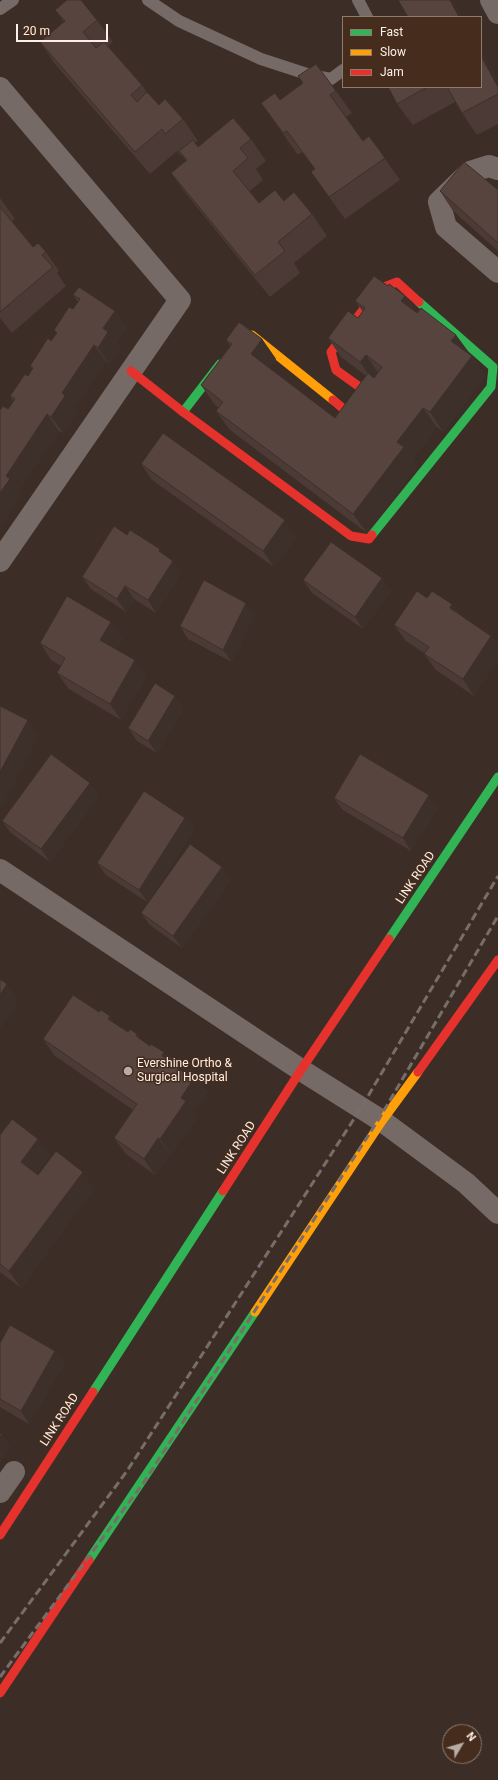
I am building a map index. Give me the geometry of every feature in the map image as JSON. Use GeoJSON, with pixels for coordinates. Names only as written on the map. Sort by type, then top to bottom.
{"type":"FeatureCollection","features":[{"type":"Feature","properties":{"kind":"main road"},"geometry":{"type":"LineString","coordinates":[[131,371],[183,412],[351,536],[369,539],[491,387],[493,367],[397,282],[379,289],[331,352],[336,370],[368,392],[369,400],[359,415],[352,416],[252,335],[239,338],[234,345]]}},
{"type":"Feature","properties":{"kind":"main road"},"geometry":{"type":"LineString","coordinates":[[183,412],[225,357]]}},
{"type":"Feature","properties":{"kind":"main road","name":"LINK ROAD"},"geometry":{"type":"LineString","coordinates":[[0,1533],[301,1070],[498,777]]}},
{"type":"Feature","properties":{"kind":"main road"},"geometry":{"type":"LineString","coordinates":[[0,1693],[382,1121],[498,960]]}},
{"type":"Feature","properties":{"kind":"street"},"geometry":{"type":"LineString","coordinates":[[491,0],[498,13]]}},
{"type":"Feature","properties":{"kind":"street"},"geometry":{"type":"LineString","coordinates":[[0,88],[180,300],[0,561]]}},
{"type":"Feature","properties":{"kind":"street"},"geometry":{"type":"LineString","coordinates":[[498,169],[489,166],[470,172],[439,202],[446,227],[498,272]]}},
{"type":"Feature","properties":{"kind":"street"},"geometry":{"type":"LineString","coordinates":[[0,870],[301,1070],[382,1121],[466,1183],[498,1214]]}},
{"type":"Feature","properties":{"kind":"street"},"geometry":{"type":"LineString","coordinates":[[0,1492],[14,1472]]}},
{"type":"Feature","properties":{"kind":"lane"},"geometry":{"type":"LineString","coordinates":[[0,9],[13,0]]}},
{"type":"Feature","properties":{"kind":"lane"},"geometry":{"type":"LineString","coordinates":[[148,0],[179,21],[261,58],[310,74],[331,79],[342,71]]}},
{"type":"Feature","properties":{"kind":"lane"},"geometry":{"type":"LineString","coordinates":[[358,0],[366,16]]}},
{"type":"Feature","properties":{"kind":"building"},"geometry":{"type":"Polygon","coordinates":[[[67,0],[81,0],[97,20],[83,32],[96,48],[104,42],[142,85],[131,95],[137,102],[147,92],[159,105],[165,99],[183,119],[165,134],[162,129],[135,152],[40,42],[65,21],[55,10],[67,0]]]}},
{"type":"Feature","properties":{"kind":"building"},"geometry":{"type":"Polygon","coordinates":[[[398,0],[450,0],[458,16],[407,16],[398,0]]]}},
{"type":"Feature","properties":{"kind":"building"},"geometry":{"type":"Polygon","coordinates":[[[482,58],[498,87],[498,94],[462,113],[448,88],[482,88],[482,58]]]}},
{"type":"Feature","properties":{"kind":"building"},"geometry":{"type":"Polygon","coordinates":[[[316,64],[336,91],[330,95],[363,141],[369,136],[385,158],[329,197],[311,172],[315,169],[287,131],[283,133],[261,103],[275,93],[280,100],[303,83],[298,76],[316,64]]]}},
{"type":"Feature","properties":{"kind":"building"},"geometry":{"type":"Polygon","coordinates":[[[389,88],[425,88],[397,104],[389,88]]]}},
{"type":"Feature","properties":{"kind":"building"},"geometry":{"type":"Polygon","coordinates":[[[233,118],[251,139],[240,148],[248,158],[233,171],[259,203],[275,190],[284,201],[294,192],[312,214],[278,242],[285,251],[255,275],[171,173],[187,160],[179,151],[193,140],[198,147],[233,118]]]}},
{"type":"Feature","properties":{"kind":"building"},"geometry":{"type":"Polygon","coordinates":[[[464,162],[497,189],[498,188],[498,243],[440,191],[464,162]]]}},
{"type":"Feature","properties":{"kind":"building"},"geometry":{"type":"Polygon","coordinates":[[[0,207],[33,247],[38,243],[46,252],[42,255],[53,267],[0,312],[0,207]]]}},
{"type":"Feature","properties":{"kind":"building"},"geometry":{"type":"Polygon","coordinates":[[[374,276],[388,286],[389,284],[405,296],[401,301],[417,313],[421,308],[456,335],[451,341],[472,356],[430,412],[423,408],[397,442],[404,447],[353,514],[216,411],[223,402],[201,385],[232,344],[226,340],[239,322],[262,339],[251,354],[335,418],[368,373],[374,378],[382,367],[366,355],[360,362],[328,338],[348,311],[358,318],[365,308],[355,301],[374,276]]]}},
{"type":"Feature","properties":{"kind":"building"},"geometry":{"type":"Polygon","coordinates":[[[79,287],[115,311],[103,328],[108,332],[98,348],[94,345],[62,393],[65,396],[51,417],[47,414],[6,476],[10,479],[0,493],[0,410],[3,406],[8,409],[15,399],[10,396],[25,374],[28,376],[33,368],[30,366],[48,338],[51,341],[57,333],[54,330],[69,307],[73,309],[80,299],[73,295],[79,287]]]}},
{"type":"Feature","properties":{"kind":"building"},"geometry":{"type":"Polygon","coordinates":[[[163,433],[285,520],[263,551],[141,464],[163,433]]]}},
{"type":"Feature","properties":{"kind":"building"},"geometry":{"type":"Polygon","coordinates":[[[114,526],[127,535],[130,530],[160,549],[159,551],[173,561],[148,600],[125,586],[117,599],[82,577],[114,526]]]}},
{"type":"Feature","properties":{"kind":"building"},"geometry":{"type":"Polygon","coordinates":[[[331,542],[382,578],[355,617],[303,580],[331,542]]]}},
{"type":"Feature","properties":{"kind":"building"},"geometry":{"type":"Polygon","coordinates":[[[204,580],[246,603],[223,650],[180,626],[204,580]]]}},
{"type":"Feature","properties":{"kind":"building"},"geometry":{"type":"Polygon","coordinates":[[[417,591],[427,598],[432,591],[452,604],[450,608],[491,636],[463,679],[424,654],[429,647],[394,625],[417,591]]]}},
{"type":"Feature","properties":{"kind":"building"},"geometry":{"type":"Polygon","coordinates":[[[67,596],[111,622],[100,640],[135,660],[110,704],[57,673],[65,658],[40,643],[67,596]]]}},
{"type":"Feature","properties":{"kind":"building"},"geometry":{"type":"Polygon","coordinates":[[[155,683],[175,696],[148,741],[128,728],[155,683]]]}},
{"type":"Feature","properties":{"kind":"building"},"geometry":{"type":"Polygon","coordinates":[[[0,706],[28,720],[0,772],[0,706]]]}},
{"type":"Feature","properties":{"kind":"building"},"geometry":{"type":"Polygon","coordinates":[[[51,754],[90,783],[41,849],[2,821],[51,754]]]}},
{"type":"Feature","properties":{"kind":"building"},"geometry":{"type":"Polygon","coordinates":[[[360,754],[429,795],[403,838],[334,798],[360,754]]]}},
{"type":"Feature","properties":{"kind":"building"},"geometry":{"type":"Polygon","coordinates":[[[144,791],[185,818],[139,890],[97,863],[144,791]]]}},
{"type":"Feature","properties":{"kind":"building"},"geometry":{"type":"Polygon","coordinates":[[[190,844],[222,867],[173,936],[141,913],[190,844]]]}},
{"type":"Feature","properties":{"kind":"building"},"geometry":{"type":"Polygon","coordinates":[[[0,979],[7,984],[0,995],[0,979]]]}},
{"type":"Feature","properties":{"kind":"building"},"geometry":{"type":"Polygon","coordinates":[[[73,995],[99,1012],[101,1010],[110,1016],[108,1019],[128,1032],[130,1029],[137,1034],[136,1036],[150,1046],[151,1044],[164,1052],[162,1056],[166,1058],[168,1056],[180,1064],[177,1068],[187,1074],[189,1070],[196,1075],[181,1098],[186,1101],[160,1139],[158,1138],[144,1159],[114,1138],[137,1104],[43,1039],[73,995]]]}},
{"type":"Feature","properties":{"kind":"building"},"geometry":{"type":"Polygon","coordinates":[[[12,1119],[38,1139],[21,1162],[38,1175],[56,1151],[83,1172],[9,1271],[0,1264],[0,1135],[12,1119]]]}},
{"type":"Feature","properties":{"kind":"building"},"geometry":{"type":"Polygon","coordinates":[[[10,1325],[55,1351],[21,1411],[0,1399],[0,1343],[10,1325]]]}},
{"type":"Feature","properties":{"kind":"railway"},"geometry":{"type":"LineString","coordinates":[[0,1643],[127,1471],[361,1108],[498,876]]}},
{"type":"Feature","properties":{"kind":"railway"},"geometry":{"type":"LineString","coordinates":[[0,1677],[144,1482],[379,1119],[498,916]]}},
{"type":"Feature","properties":{"kind":"traffic: fast"},"geometry":{"type":"LineString","coordinates":[[372,535],[491,387],[493,367],[419,302]]}},
{"type":"Feature","properties":{"kind":"traffic: fast"},"geometry":{"type":"LineString","coordinates":[[183,412],[220,364]]}},
{"type":"Feature","properties":{"kind":"traffic: fast"},"geometry":{"type":"LineString","coordinates":[[389,939],[498,777]]}},
{"type":"Feature","properties":{"kind":"traffic: fast"},"geometry":{"type":"LineString","coordinates":[[93,1392],[223,1191]]}},
{"type":"Feature","properties":{"kind":"traffic: fast"},"geometry":{"type":"LineString","coordinates":[[89,1560],[255,1312]]}},
{"type":"Feature","properties":{"kind":"traffic: slow"},"geometry":{"type":"LineString","coordinates":[[245,337],[252,335],[333,400]]}},
{"type":"Feature","properties":{"kind":"traffic: slow"},"geometry":{"type":"LineString","coordinates":[[255,1312],[382,1121],[418,1072]]}},
{"type":"Feature","properties":{"kind":"traffic: jam"},"geometry":{"type":"LineString","coordinates":[[333,400],[352,416],[359,415],[369,400],[368,393],[336,370],[331,352],[379,289],[397,282],[419,302]]}},
{"type":"Feature","properties":{"kind":"traffic: jam"},"geometry":{"type":"LineString","coordinates":[[131,371],[183,412],[351,536],[369,539],[372,535]]}},
{"type":"Feature","properties":{"kind":"traffic: jam"},"geometry":{"type":"LineString","coordinates":[[223,1191],[301,1070],[389,939]]}},
{"type":"Feature","properties":{"kind":"traffic: jam"},"geometry":{"type":"LineString","coordinates":[[418,1072],[498,960]]}},
{"type":"Feature","properties":{"kind":"traffic: jam"},"geometry":{"type":"LineString","coordinates":[[0,1535],[93,1392]]}},
{"type":"Feature","properties":{"kind":"traffic: jam"},"geometry":{"type":"LineString","coordinates":[[0,1693],[89,1560]]}},
{"type":"Feature","properties":{"kind":"place","name":"Evershine Ortho & Surgical Hospital"},"geometry":{"type":"Point","coordinates":[128,1071]}}]}
